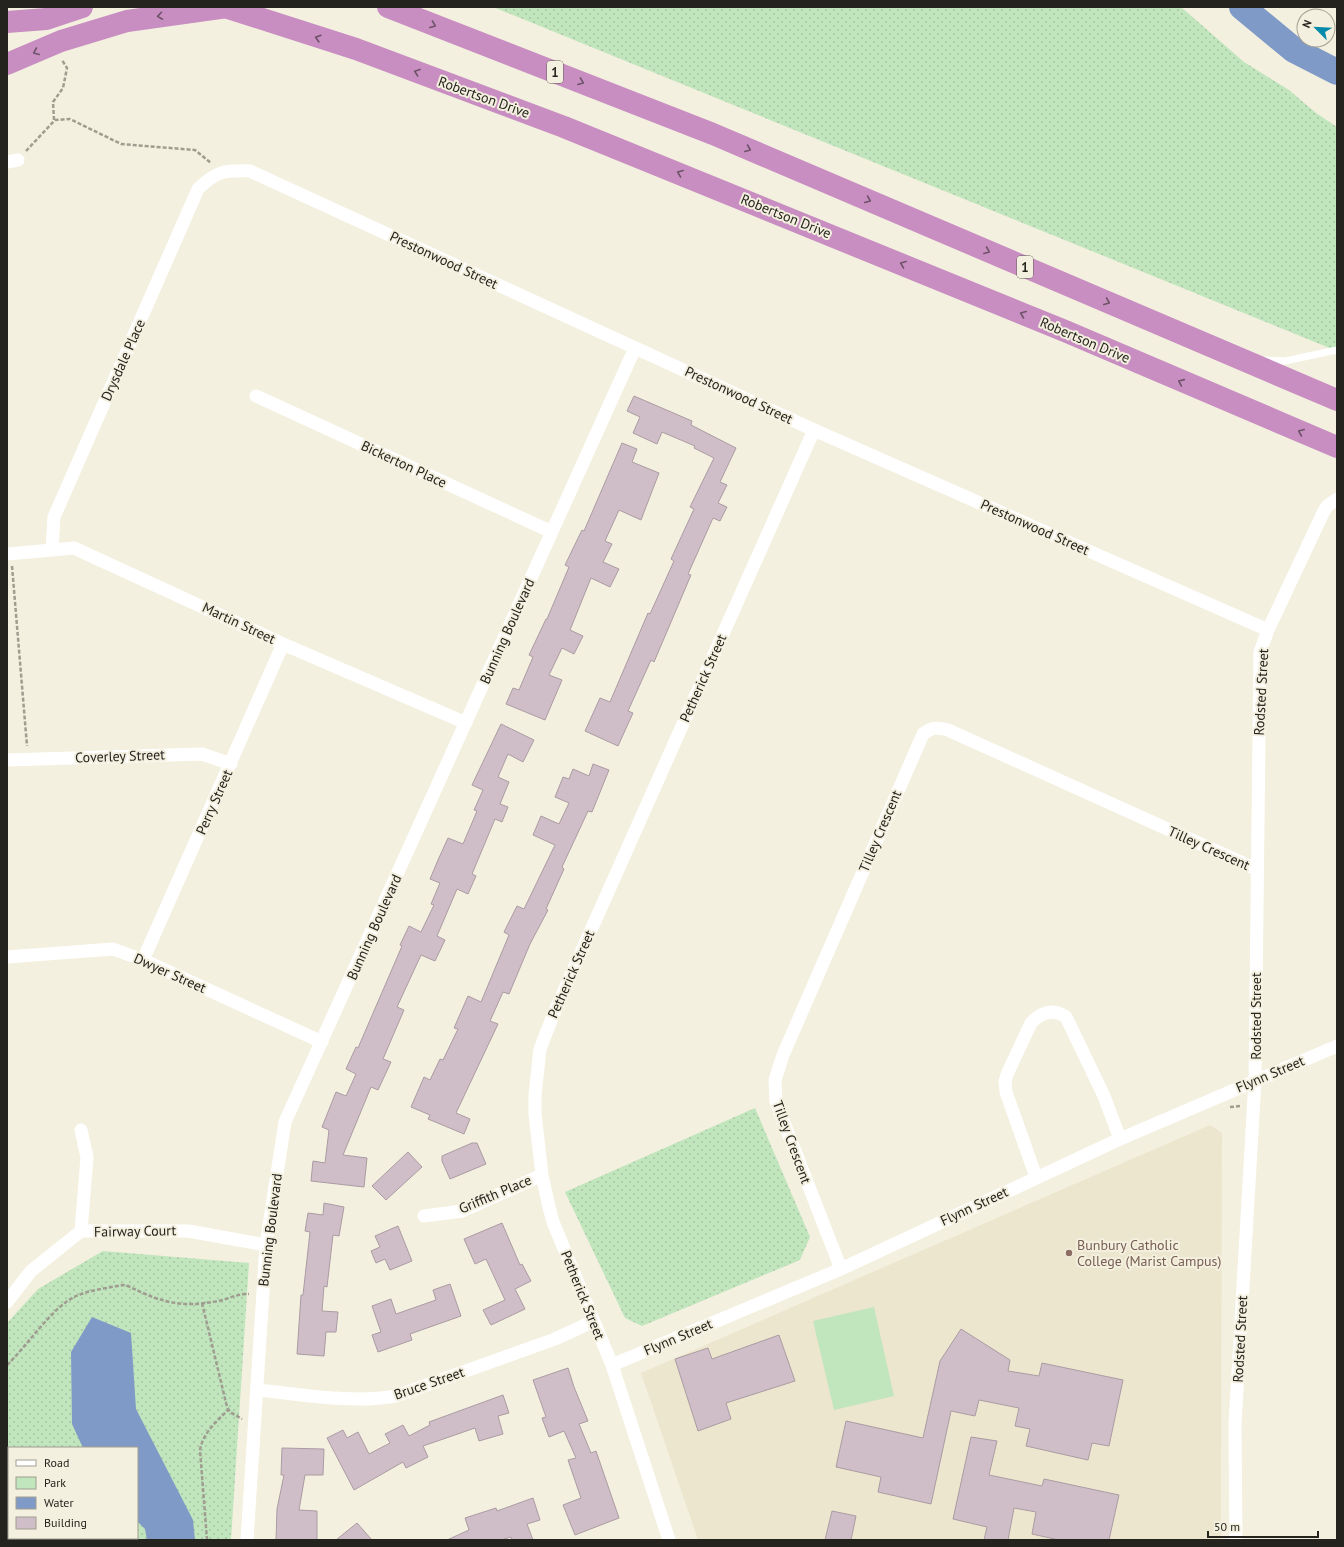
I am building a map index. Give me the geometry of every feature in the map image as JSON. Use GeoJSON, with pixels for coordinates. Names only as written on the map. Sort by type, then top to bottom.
{"type":"FeatureCollection","features":[{"type":"Feature","properties":{"kind":"highway"},"geometry":{"type":"LineString","coordinates":[[7,22],[46,19],[82,7]]}},
{"type":"Feature","properties":{"kind":"highway"},"geometry":{"type":"LineString","coordinates":[[7,64],[61,41],[127,21],[226,7]]}},
{"type":"Feature","properties":{"kind":"highway","name":"Robertson Drive"},"geometry":{"type":"LineString","coordinates":[[226,7],[356,49],[564,127],[1058,328],[1337,447]]}},
{"type":"Feature","properties":{"kind":"highway","name":"1"},"geometry":{"type":"LineString","coordinates":[[391,8],[712,134],[1337,400]]}},
{"type":"Feature","properties":{"kind":"street","name":"Prestonwood Street"},"geometry":{"type":"LineString","coordinates":[[216,175],[230,170],[250,171],[814,430],[1268,630]]}},
{"type":"Feature","properties":{"kind":"street","name":"Drysdale Place"},"geometry":{"type":"LineString","coordinates":[[52,550],[54,517],[198,189],[216,175]]}},
{"type":"Feature","properties":{"kind":"street","name":"Bunning Boulevard"},"geometry":{"type":"LineString","coordinates":[[247,1540],[266,1245],[285,1122],[635,348]]}},
{"type":"Feature","properties":{"kind":"street","name":"Bickerton Place"},"geometry":{"type":"LineString","coordinates":[[256,396],[552,532]]}},
{"type":"Feature","properties":{"kind":"street","name":"Petherick Street"},"geometry":{"type":"LineString","coordinates":[[665,1539],[612,1365],[553,1222],[542,1175],[535,1114],[538,1062],[544,1036],[814,430]]}},
{"type":"Feature","properties":{"kind":"street","name":"Rodsted Street"},"geometry":{"type":"LineString","coordinates":[[1236,1540],[1235,1424],[1255,1080],[1256,869],[1260,652],[1268,630],[1332,502]]}},
{"type":"Feature","properties":{"kind":"street","name":"Martin Street"},"geometry":{"type":"LineString","coordinates":[[9,554],[74,548],[283,644],[466,723]]}},
{"type":"Feature","properties":{"kind":"street","name":"Perry Street"},"geometry":{"type":"LineString","coordinates":[[143,960],[283,644]]}},
{"type":"Feature","properties":{"kind":"street","name":"Tilley Crescent"},"geometry":{"type":"LineString","coordinates":[[840,1269],[776,1102],[775,1080],[780,1061],[923,734],[930,728],[939,727],[948,730],[1256,869]]}},
{"type":"Feature","properties":{"kind":"street","name":"Coverley Street"},"geometry":{"type":"LineString","coordinates":[[7,760],[202,754],[231,764]]}},
{"type":"Feature","properties":{"kind":"street","name":"Dwyer Street"},"geometry":{"type":"LineString","coordinates":[[7,956],[113,949],[143,960],[322,1042]]}},
{"type":"Feature","properties":{"kind":"street"},"geometry":{"type":"LineString","coordinates":[[1036,1178],[1006,1092],[1005,1081],[1031,1023],[1037,1016],[1054,1012],[1066,1016],[1102,1089],[1120,1139]]}},
{"type":"Feature","properties":{"kind":"street","name":"Flynn Street"},"geometry":{"type":"LineString","coordinates":[[612,1365],[840,1269],[1120,1139],[1337,1046]]}},
{"type":"Feature","properties":{"kind":"street"},"geometry":{"type":"LineString","coordinates":[[81,1130],[87,1157],[81,1231]]}},
{"type":"Feature","properties":{"kind":"street","name":"Griffith Place"},"geometry":{"type":"LineString","coordinates":[[424,1216],[462,1211],[542,1175]]}},
{"type":"Feature","properties":{"kind":"street","name":"Fairway Court"},"geometry":{"type":"LineString","coordinates":[[7,1302],[31,1271],[81,1231],[188,1230],[266,1245]]}},
{"type":"Feature","properties":{"kind":"street","name":"Bruce Street"},"geometry":{"type":"LineString","coordinates":[[257,1390],[358,1399],[378,1399],[396,1396],[554,1339],[594,1321]]}},
{"type":"Feature","properties":{"kind":"lane"},"geometry":{"type":"LineString","coordinates":[[1242,360],[1285,361],[1337,350]]}},
{"type":"Feature","properties":{"kind":"path"},"geometry":{"type":"LineString","coordinates":[[54,120],[53,102],[63,88],[67,68],[60,56]]}},
{"type":"Feature","properties":{"kind":"path"},"geometry":{"type":"LineString","coordinates":[[12,161],[54,120],[70,119],[121,144],[195,150],[216,175]]}},
{"type":"Feature","properties":{"kind":"path"},"geometry":{"type":"LineString","coordinates":[[9,554],[28,759]]}},
{"type":"Feature","properties":{"kind":"path"},"geometry":{"type":"LineString","coordinates":[[7,1365],[53,1314],[68,1300],[76,1296],[123,1285],[166,1302],[181,1305],[202,1303],[245,1294],[255,1295]]}},
{"type":"Feature","properties":{"kind":"path"},"geometry":{"type":"LineString","coordinates":[[202,1303],[228,1410],[245,1420]]}},
{"type":"Feature","properties":{"kind":"path"},"geometry":{"type":"LineString","coordinates":[[207,1540],[200,1450],[204,1436],[228,1410]]}},
{"type":"Feature","properties":{"kind":"shaded area","name":"Bunbury Catholic College (Marist Campus)"},"geometry":{"type":"Polygon","coordinates":[[[1210,1125],[1222,1133],[1221,1540],[698,1540],[641,1373],[1210,1125]]]}},
{"type":"Feature","properties":{"kind":"green space"},"geometry":{"type":"Polygon","coordinates":[[[493,7],[1181,7],[1244,62],[1289,90],[1316,113],[1337,127],[1337,351],[493,7]]]}},
{"type":"Feature","properties":{"kind":"green space"},"geometry":{"type":"Polygon","coordinates":[[[755,1108],[810,1237],[800,1260],[642,1326],[625,1318],[565,1192],[755,1108]]]}},
{"type":"Feature","properties":{"kind":"green space"},"geometry":{"type":"Polygon","coordinates":[[[103,1251],[249,1263],[231,1540],[7,1540],[7,1323],[38,1289],[103,1251]]]}},
{"type":"Feature","properties":{"kind":"green space"},"geometry":{"type":"Polygon","coordinates":[[[874,1307],[894,1396],[834,1410],[813,1321],[874,1307]]]}},
{"type":"Feature","properties":{"kind":"water"},"geometry":{"type":"Polygon","coordinates":[[[92,1317],[131,1333],[136,1409],[193,1520],[195,1540],[147,1540],[145,1529],[138,1522],[138,1447],[83,1447],[72,1424],[71,1352],[92,1317]]]}},
{"type":"Feature","properties":{"kind":"building"},"geometry":{"type":"Polygon","coordinates":[[[634,396],[692,421],[691,425],[736,448],[720,482],[727,485],[718,503],[727,507],[720,521],[713,518],[688,574],[691,575],[654,662],[651,660],[628,711],[633,713],[618,746],[585,731],[600,698],[610,702],[648,613],[650,614],[674,561],[671,559],[694,509],[690,507],[714,458],[694,448],[695,446],[662,432],[657,444],[633,433],[640,417],[627,411],[634,396]]]}},
{"type":"Feature","properties":{"kind":"building"},"geometry":{"type":"Polygon","coordinates":[[[622,443],[637,449],[632,462],[659,473],[641,520],[619,510],[605,541],[612,544],[603,562],[619,569],[610,587],[591,578],[570,630],[583,636],[574,654],[562,648],[549,675],[562,680],[545,720],[506,704],[513,688],[519,690],[533,657],[529,655],[547,619],[569,567],[565,565],[582,530],[584,531],[622,443]]]}},
{"type":"Feature","properties":{"kind":"building"},"geometry":{"type":"Polygon","coordinates":[[[501,724],[534,740],[523,762],[508,754],[498,777],[509,782],[500,804],[508,807],[502,822],[495,819],[472,874],[476,876],[468,894],[457,889],[437,936],[445,940],[435,961],[421,955],[397,1007],[404,1010],[383,1059],[391,1062],[378,1090],[371,1087],[343,1155],[367,1158],[364,1187],[311,1181],[313,1161],[325,1163],[329,1130],[322,1127],[336,1092],[346,1096],[356,1074],[346,1069],[356,1047],[358,1048],[402,946],[400,945],[409,926],[421,932],[434,905],[431,904],[440,883],[430,879],[438,860],[448,838],[463,844],[477,811],[474,810],[483,790],[472,785],[501,724]]]}},
{"type":"Feature","properties":{"kind":"building"},"geometry":{"type":"Polygon","coordinates":[[[593,764],[609,770],[592,812],[588,811],[562,867],[564,869],[546,909],[548,910],[530,944],[509,994],[503,992],[490,1021],[498,1024],[456,1113],[470,1119],[464,1134],[428,1119],[430,1115],[411,1107],[424,1077],[430,1080],[440,1059],[443,1060],[458,1029],[454,1028],[468,996],[481,1002],[509,935],[504,932],[517,906],[524,909],[555,845],[533,835],[541,816],[559,824],[569,803],[555,797],[563,777],[569,779],[573,769],[589,776],[593,764]]]}},
{"type":"Feature","properties":{"kind":"building"},"geometry":{"type":"Polygon","coordinates":[[[472,1143],[477,1143],[486,1164],[450,1179],[442,1161],[442,1156],[472,1143]]]}},
{"type":"Feature","properties":{"kind":"building"},"geometry":{"type":"Polygon","coordinates":[[[408,1152],[422,1167],[386,1200],[372,1186],[408,1152]]]}},
{"type":"Feature","properties":{"kind":"building"},"geometry":{"type":"Polygon","coordinates":[[[324,1203],[344,1207],[339,1236],[333,1235],[327,1287],[324,1286],[322,1311],[338,1312],[336,1332],[326,1332],[324,1356],[297,1354],[301,1295],[303,1295],[310,1232],[305,1231],[308,1213],[323,1215],[324,1203]]]}},
{"type":"Feature","properties":{"kind":"building"},"geometry":{"type":"Polygon","coordinates":[[[502,1223],[520,1265],[522,1264],[531,1281],[515,1289],[525,1309],[491,1325],[483,1310],[505,1300],[486,1259],[475,1264],[464,1239],[502,1223]]]}},
{"type":"Feature","properties":{"kind":"building"},"geometry":{"type":"Polygon","coordinates":[[[398,1226],[412,1261],[390,1270],[385,1259],[376,1263],[371,1251],[380,1247],[375,1236],[398,1226]]]}},
{"type":"Feature","properties":{"kind":"building"},"geometry":{"type":"Polygon","coordinates":[[[450,1284],[461,1316],[410,1334],[412,1340],[378,1352],[372,1335],[381,1332],[372,1306],[391,1299],[396,1314],[436,1300],[433,1290],[450,1284]]]}},
{"type":"Feature","properties":{"kind":"building"},"geometry":{"type":"Polygon","coordinates":[[[961,1329],[1010,1360],[1008,1371],[1039,1376],[1042,1363],[1123,1380],[1109,1446],[1092,1443],[1088,1460],[1026,1446],[1030,1429],[1015,1426],[1019,1408],[979,1400],[975,1416],[951,1411],[931,1504],[878,1492],[881,1477],[836,1467],[846,1421],[923,1438],[940,1361],[961,1329]]]}},
{"type":"Feature","properties":{"kind":"building"},"geometry":{"type":"Polygon","coordinates":[[[779,1335],[795,1381],[726,1403],[731,1419],[698,1431],[675,1359],[708,1348],[712,1359],[779,1335]]]}},
{"type":"Feature","properties":{"kind":"building"},"geometry":{"type":"Polygon","coordinates":[[[568,1368],[588,1421],[579,1424],[591,1453],[596,1451],[619,1518],[575,1535],[563,1505],[581,1498],[568,1460],[576,1458],[564,1431],[549,1437],[542,1418],[546,1417],[533,1380],[568,1368]]]}},
{"type":"Feature","properties":{"kind":"building"},"geometry":{"type":"Polygon","coordinates":[[[503,1395],[509,1413],[498,1416],[503,1434],[479,1441],[475,1428],[423,1446],[428,1457],[406,1468],[403,1462],[354,1490],[327,1438],[343,1430],[347,1438],[358,1432],[369,1454],[390,1443],[385,1434],[403,1425],[409,1436],[430,1425],[429,1422],[503,1395]]]}},
{"type":"Feature","properties":{"kind":"building"},"geometry":{"type":"Polygon","coordinates":[[[971,1437],[997,1441],[989,1475],[1042,1486],[1044,1479],[1119,1495],[1109,1540],[1059,1540],[1032,1534],[1036,1512],[1014,1508],[1008,1540],[984,1540],[987,1527],[953,1519],[971,1437]]]}},
{"type":"Feature","properties":{"kind":"building"},"geometry":{"type":"Polygon","coordinates":[[[282,1448],[324,1449],[323,1475],[305,1475],[299,1510],[317,1511],[317,1540],[276,1540],[277,1509],[284,1475],[281,1475],[282,1448]]]}},
{"type":"Feature","properties":{"kind":"building"},"geometry":{"type":"Polygon","coordinates":[[[533,1498],[540,1520],[527,1524],[533,1540],[512,1540],[511,1537],[501,1540],[447,1540],[469,1530],[465,1518],[496,1508],[497,1511],[533,1498]]]}},
{"type":"Feature","properties":{"kind":"building"},"geometry":{"type":"Polygon","coordinates":[[[832,1511],[856,1516],[851,1540],[825,1540],[832,1511]]]}},
{"type":"Feature","properties":{"kind":"building"},"geometry":{"type":"Polygon","coordinates":[[[357,1523],[372,1540],[336,1540],[357,1523]]]}},
{"type":"Feature","properties":{"kind":"waterway"},"geometry":{"type":"LineString","coordinates":[[1242,7],[1294,50],[1337,72]]}},
{"type":"Feature","properties":{"kind":"place","name":"Bunbury Catholic College (Marist Campus)"},"geometry":{"type":"Point","coordinates":[1069,1253]}}]}
